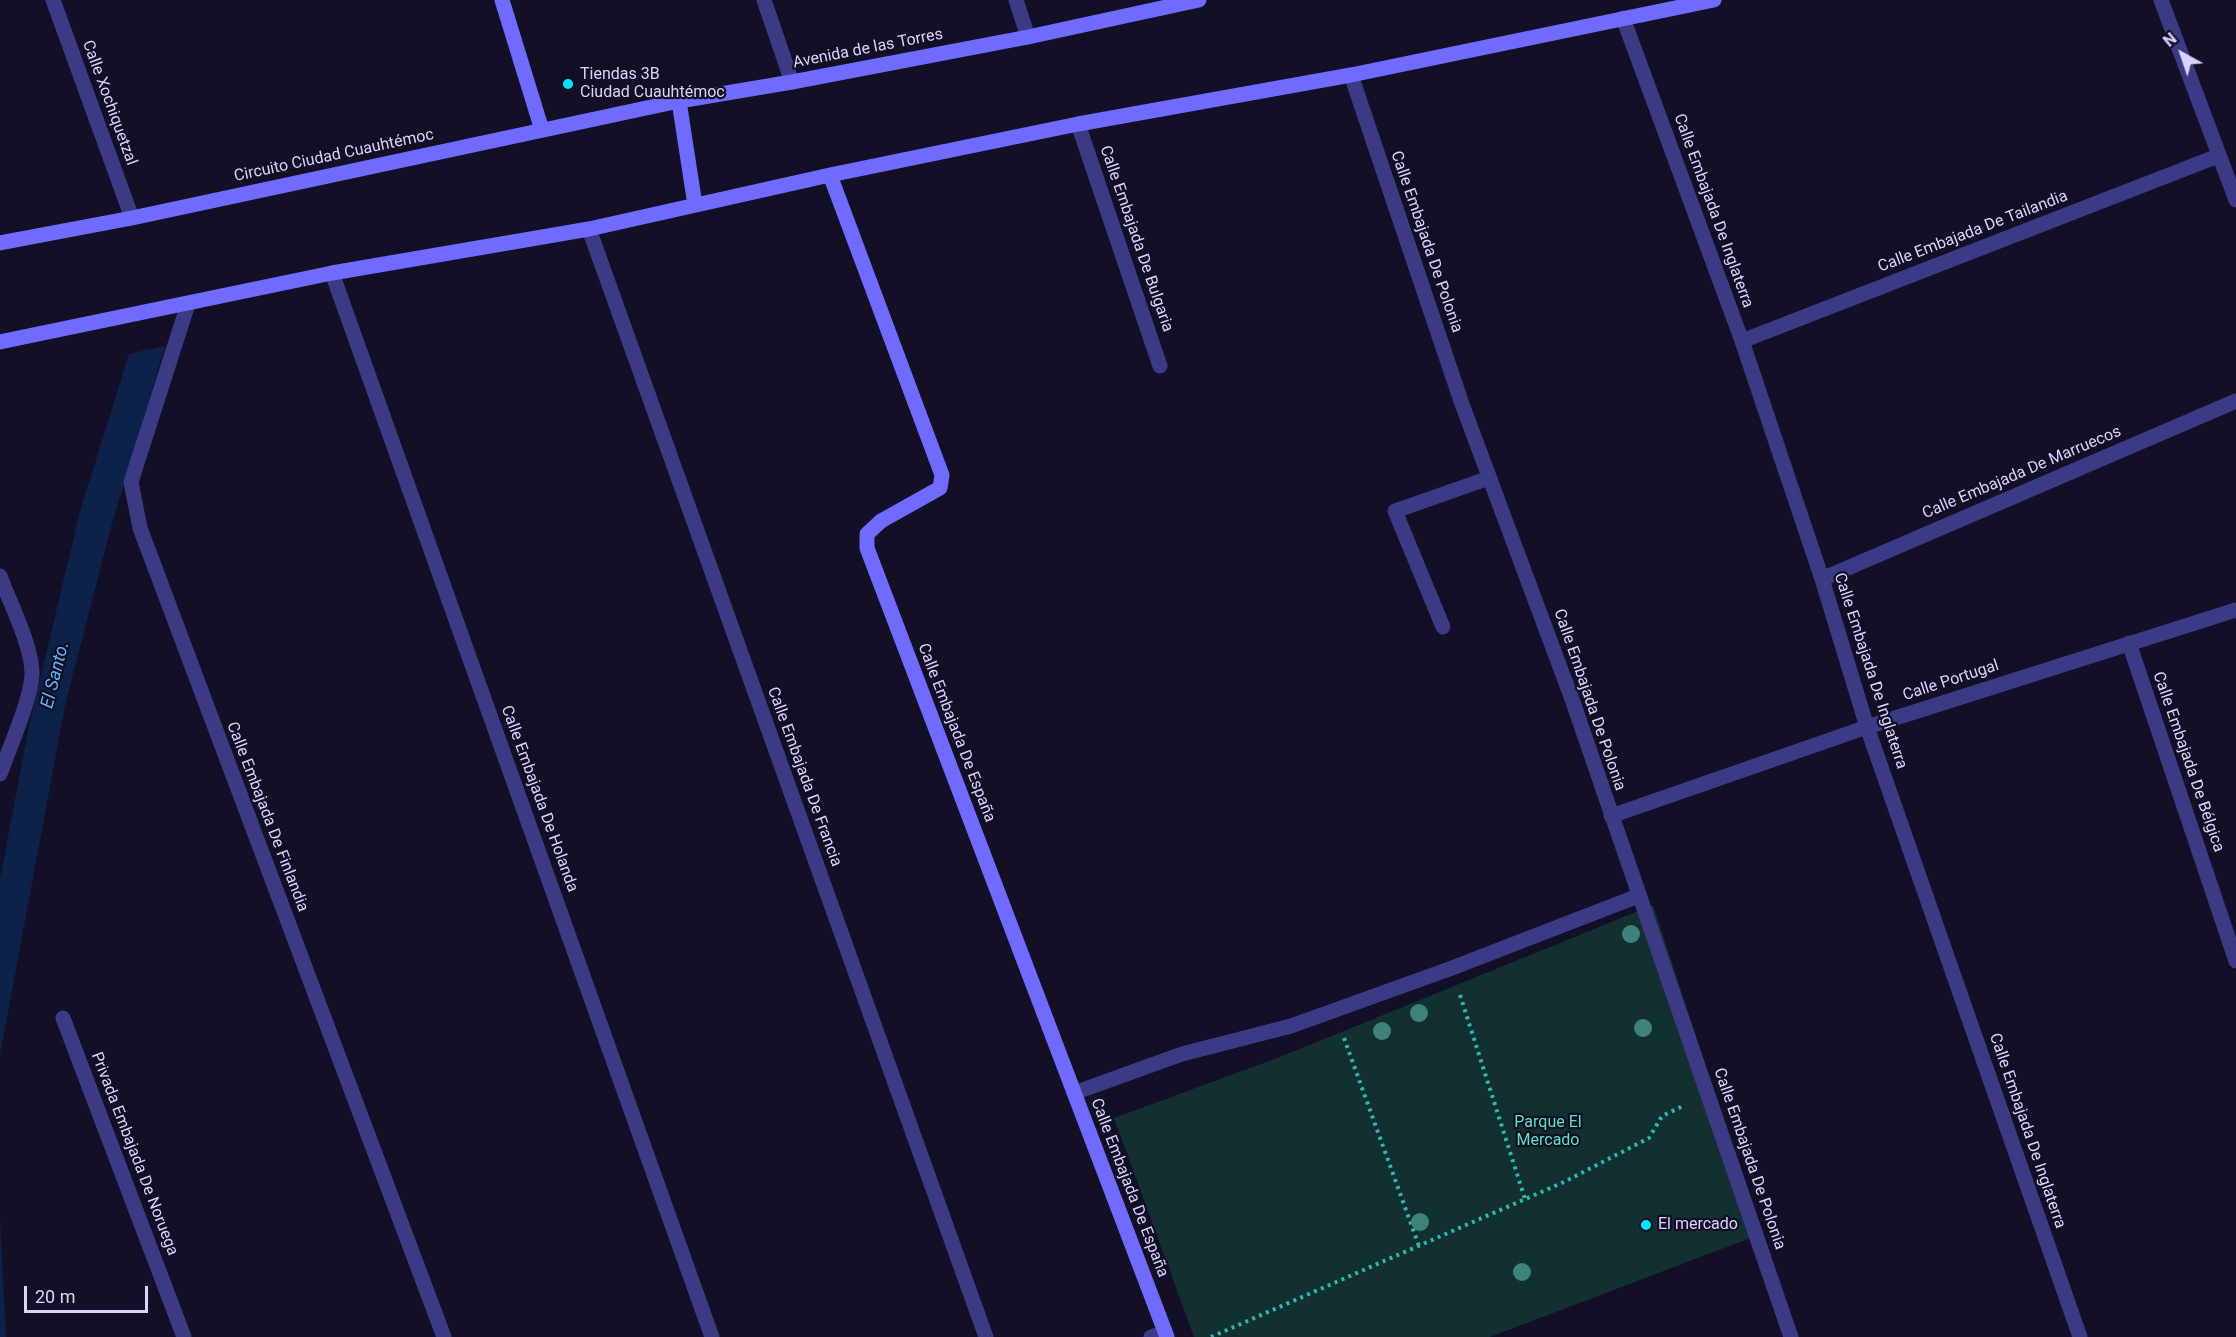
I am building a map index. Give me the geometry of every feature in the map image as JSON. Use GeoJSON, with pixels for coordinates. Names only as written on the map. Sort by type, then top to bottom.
{"type":"FeatureCollection","features":[{"type":"Feature","properties":{"kind":"main road"},"geometry":{"type":"LineString","coordinates":[[502,0],[542,130]]}},
{"type":"Feature","properties":{"kind":"main road","name":"Avenida de las Torres"},"geometry":{"type":"LineString","coordinates":[[542,130],[679,101],[1028,37],[1199,0]]}},
{"type":"Feature","properties":{"kind":"main road"},"geometry":{"type":"LineString","coordinates":[[0,342],[332,273],[589,229],[830,175],[1078,124],[1351,75],[1714,0]]}},
{"type":"Feature","properties":{"kind":"main road"},"geometry":{"type":"LineString","coordinates":[[679,101],[695,205]]}},
{"type":"Feature","properties":{"kind":"main road","name":"Circuito Ciudad Cuauhtémoc"},"geometry":{"type":"LineString","coordinates":[[0,243],[132,218],[542,130]]}},
{"type":"Feature","properties":{"kind":"main road","name":"Calle Embajada De España"},"geometry":{"type":"LineString","coordinates":[[830,175],[942,475],[940,488],[881,521],[867,534],[867,548],[1074,1093],[1161,1335]]}},
{"type":"Feature","properties":{"kind":"street","name":"Calle Xochiquetzal"},"geometry":{"type":"LineString","coordinates":[[53,0],[132,218]]}},
{"type":"Feature","properties":{"kind":"street"},"geometry":{"type":"LineString","coordinates":[[764,0],[792,82]]}},
{"type":"Feature","properties":{"kind":"street"},"geometry":{"type":"LineString","coordinates":[[1016,0],[1028,37]]}},
{"type":"Feature","properties":{"kind":"street"},"geometry":{"type":"LineString","coordinates":[[2161,0],[2236,200]]}},
{"type":"Feature","properties":{"kind":"street","name":"Calle Embajada De Inglaterra"},"geometry":{"type":"LineString","coordinates":[[1623,18],[1742,341],[1822,579],[1867,727],[2080,1337]]}},
{"type":"Feature","properties":{"kind":"street","name":"Calle Embajada De Polonia"},"geometry":{"type":"LineString","coordinates":[[1351,75],[1489,478],[1573,702],[1791,1337]]}},
{"type":"Feature","properties":{"kind":"street","name":"Calle Embajada De Bulgaria"},"geometry":{"type":"LineString","coordinates":[[1078,124],[1160,366]]}},
{"type":"Feature","properties":{"kind":"street","name":"Calle Embajada De Tailandia"},"geometry":{"type":"LineString","coordinates":[[1742,341],[2218,156]]}},
{"type":"Feature","properties":{"kind":"street","name":"Calle Embajada De Francia"},"geometry":{"type":"LineString","coordinates":[[589,229],[986,1337]]}},
{"type":"Feature","properties":{"kind":"street","name":"Calle Embajada De Holanda"},"geometry":{"type":"LineString","coordinates":[[332,273],[712,1337]]}},
{"type":"Feature","properties":{"kind":"street","name":"Calle Embajada De Finlandia"},"geometry":{"type":"LineString","coordinates":[[188,304],[131,482],[140,528],[444,1337]]}},
{"type":"Feature","properties":{"kind":"street","name":"Calle Embajada De Marruecos"},"geometry":{"type":"LineString","coordinates":[[1822,579],[2236,401]]}},
{"type":"Feature","properties":{"kind":"street"},"geometry":{"type":"LineString","coordinates":[[1443,627],[1395,511],[1489,478]]}},
{"type":"Feature","properties":{"kind":"street"},"geometry":{"type":"LineString","coordinates":[[0,576],[29,655],[32,674],[28,696],[0,774]]}},
{"type":"Feature","properties":{"kind":"street","name":"Calle Portugal"},"geometry":{"type":"LineString","coordinates":[[1611,816],[1867,727],[2236,610]]}},
{"type":"Feature","properties":{"kind":"street","name":"Calle Embajada De Bélgica"},"geometry":{"type":"LineString","coordinates":[[2129,643],[2236,961]]}},
{"type":"Feature","properties":{"kind":"street"},"geometry":{"type":"LineString","coordinates":[[1074,1093],[1182,1054],[1291,1026],[1334,1011],[1452,969],[1638,896]]}},
{"type":"Feature","properties":{"kind":"street","name":"Privada Embajada De Noruega"},"geometry":{"type":"LineString","coordinates":[[63,1018],[184,1337]]}},
{"type":"Feature","properties":{"kind":"path"},"geometry":{"type":"LineString","coordinates":[[1452,969],[1525,1199]]}},
{"type":"Feature","properties":{"kind":"path"},"geometry":{"type":"LineString","coordinates":[[1334,1011],[1419,1246]]}},
{"type":"Feature","properties":{"kind":"path"},"geometry":{"type":"LineString","coordinates":[[1211,1337],[1564,1182],[1649,1138],[1662,1116],[1708,1095]]}},
{"type":"Feature","properties":{"kind":"green space","name":"Parque El Mercado"},"geometry":{"type":"Polygon","coordinates":[[[1653,905],[1761,1234],[1490,1337],[1194,1337],[1114,1118],[1280,1057],[1653,905]]]}},
{"type":"Feature","properties":{"kind":"water","name":"El Santo."},"geometry":{"type":"Polygon","coordinates":[[[165,346],[111,527],[65,706],[0,1055],[0,879],[29,726],[80,511],[129,354],[165,346]]]}},
{"type":"Feature","properties":{"kind":"water"},"geometry":{"type":"Polygon","coordinates":[[[0,1217],[6,1337],[0,1337],[0,1217]]]}},
{"type":"Feature","properties":{"kind":"place","name":"Tiendas 3B Ciudad Cuauhtémoc"},"geometry":{"type":"Point","coordinates":[568,84]}},
{"type":"Feature","properties":{"kind":"place","name":"El mercado"},"geometry":{"type":"Point","coordinates":[1646,1225]}}]}
